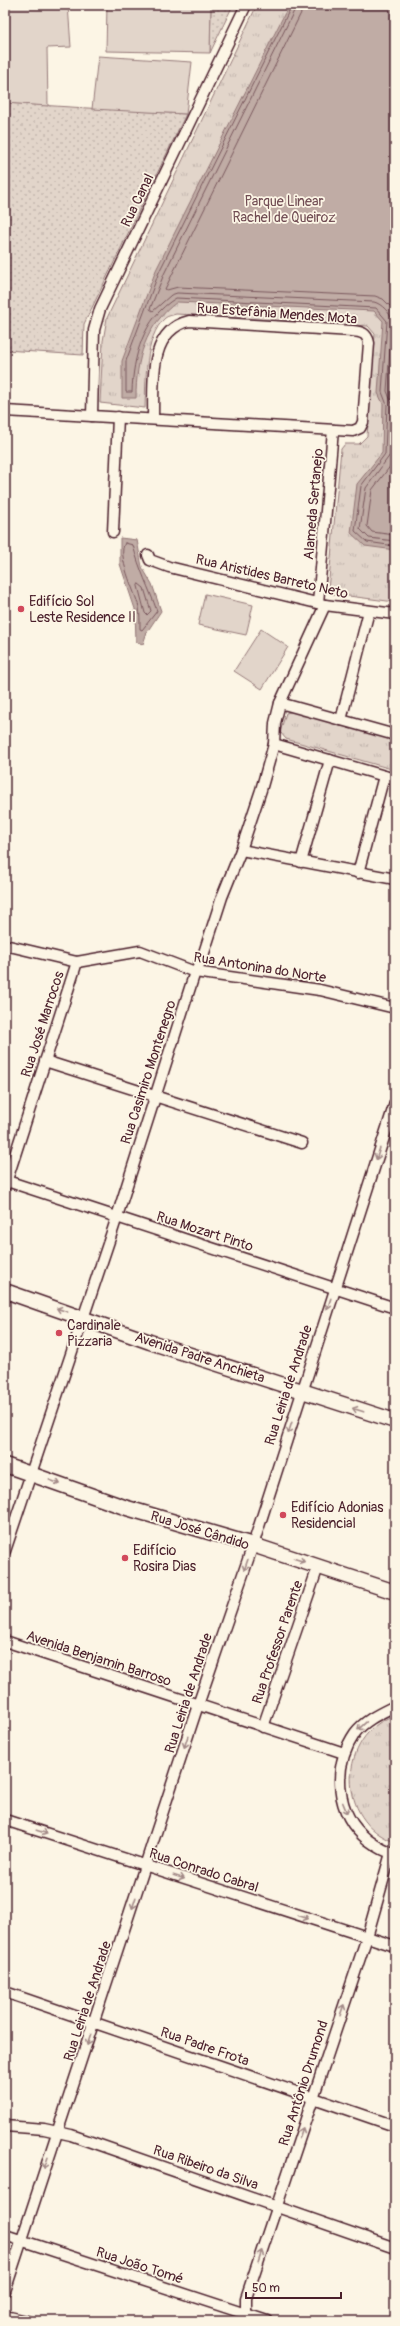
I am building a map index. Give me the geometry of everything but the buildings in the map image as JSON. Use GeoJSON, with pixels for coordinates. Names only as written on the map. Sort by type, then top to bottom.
{"type":"FeatureCollection","features":[{"type":"Feature","properties":{"kind":"street","name":"Rua Canal"},"geometry":{"type":"LineString","coordinates":[[92,416],[94,330],[100,309],[246,5]]}},
{"type":"Feature","properties":{"kind":"street","name":"Rua Estefânia Mendes Mota"},"geometry":{"type":"LineString","coordinates":[[5,411],[353,431],[362,427],[369,343],[368,337],[362,332],[189,321],[180,323],[160,342],[155,367],[153,419]]}},
{"type":"Feature","properties":{"kind":"street"},"geometry":{"type":"LineString","coordinates":[[113,532],[118,417]]}},
{"type":"Feature","properties":{"kind":"street","name":"Alameda Sertanejo"},"geometry":{"type":"LineString","coordinates":[[321,604],[333,430]]}},
{"type":"Feature","properties":{"kind":"street","name":"Rua Aristides Barreto Neto"},"geometry":{"type":"LineString","coordinates":[[148,555],[150,560],[169,567],[321,604],[395,614]]}},
{"type":"Feature","properties":{"kind":"street","name":"Rua Casimiro Montenegro"},"geometry":{"type":"LineString","coordinates":[[5,1551],[117,1217],[195,972],[202,959],[222,897],[241,850],[274,744],[275,723],[280,702],[321,604]]}},
{"type":"Feature","properties":{"kind":"street"},"geometry":{"type":"LineString","coordinates":[[341,720],[370,610]]}},
{"type":"Feature","properties":{"kind":"street"},"geometry":{"type":"LineString","coordinates":[[280,702],[341,720],[394,732]]}},
{"type":"Feature","properties":{"kind":"street"},"geometry":{"type":"LineString","coordinates":[[274,744],[395,779]]}},
{"type":"Feature","properties":{"kind":"street"},"geometry":{"type":"LineString","coordinates":[[301,862],[330,760]]}},
{"type":"Feature","properties":{"kind":"street"},"geometry":{"type":"LineString","coordinates":[[358,873],[384,776]]}},
{"type":"Feature","properties":{"kind":"street"},"geometry":{"type":"LineString","coordinates":[[241,850],[395,879]]}},
{"type":"Feature","properties":{"kind":"street","name":"Rua Antonina do Norte"},"geometry":{"type":"LineString","coordinates":[[5,945],[77,962],[140,951],[195,972],[332,992],[395,1008]]}},
{"type":"Feature","properties":{"kind":"street","name":"Rua José Marrocos"},"geometry":{"type":"LineString","coordinates":[[6,1183],[77,962]]}},
{"type":"Feature","properties":{"kind":"street"},"geometry":{"type":"LineString","coordinates":[[45,1062],[302,1142]]}},
{"type":"Feature","properties":{"kind":"street","name":"Rua Leiria de Andrade"},"geometry":{"type":"LineString","coordinates":[[5,2291],[20,2240],[58,2131],[198,1705],[253,1545],[334,1288],[395,1103]]}},
{"type":"Feature","properties":{"kind":"street","name":"Rua Mozart Pinto"},"geometry":{"type":"LineString","coordinates":[[6,1183],[117,1217],[395,1308]]}},
{"type":"Feature","properties":{"kind":"street","name":"Avenida Padre Anchieta"},"geometry":{"type":"LineString","coordinates":[[5,1291],[83,1317],[150,1342],[302,1390],[395,1422]]}},
{"type":"Feature","properties":{"kind":"street","name":"Rua José Cândido"},"geometry":{"type":"LineString","coordinates":[[5,1465],[127,1508],[253,1545],[395,1592]]}},
{"type":"Feature","properties":{"kind":"street","name":"Rua Professor Parente"},"geometry":{"type":"LineString","coordinates":[[263,1727],[318,1567]]}},
{"type":"Feature","properties":{"kind":"street","name":"Avenida Benjamin Barroso"},"geometry":{"type":"LineString","coordinates":[[5,1641],[344,1753]]}},
{"type":"Feature","properties":{"kind":"street"},"geometry":{"type":"LineString","coordinates":[[393,1854],[376,1846],[362,1835],[351,1821],[343,1805],[340,1788],[340,1770],[344,1753],[356,1732],[374,1716],[395,1706]]}},
{"type":"Feature","properties":{"kind":"street","name":"Rua Conrado Cabral"},"geometry":{"type":"LineString","coordinates":[[5,1820],[395,1946]]}},
{"type":"Feature","properties":{"kind":"street","name":"Rua Antônio Drumond"},"geometry":{"type":"LineString","coordinates":[[246,2318],[246,2298],[276,2206],[314,2098],[393,1854]]}},
{"type":"Feature","properties":{"kind":"street","name":"Rua Padre Frota"},"geometry":{"type":"LineString","coordinates":[[5,1992],[395,2126]]}},
{"type":"Feature","properties":{"kind":"street","name":"Rua Ribeiro da Silva"},"geometry":{"type":"LineString","coordinates":[[5,2126],[58,2131],[395,2248]]}},
{"type":"Feature","properties":{"kind":"street","name":"Rua João Tomé"},"geometry":{"type":"LineString","coordinates":[[5,2235],[246,2318],[267,2321]]}},
{"type":"Feature","properties":{"kind":"street"},"geometry":{"type":"LineString","coordinates":[[5,2316],[27,2321]]}},
{"type":"Feature","properties":{"kind":"green space"},"geometry":{"type":"Polygon","coordinates":[[[5,5],[68,5],[71,47],[47,48],[48,106],[5,103],[5,5]]]}},
{"type":"Feature","properties":{"kind":"green space"},"geometry":{"type":"Polygon","coordinates":[[[107,5],[211,5],[210,53],[106,51],[107,5]]]}},
{"type":"Feature","properties":{"kind":"green space"},"geometry":{"type":"Polygon","coordinates":[[[211,5],[233,5],[210,53],[211,5]]]}},
{"type":"Feature","properties":{"kind":"green space","name":"Parque Linear Rachel de Queiroz"},"geometry":{"type":"Polygon","coordinates":[[[257,5],[395,5],[395,602],[333,594],[328,590],[341,449],[345,444],[359,444],[367,436],[375,334],[368,326],[176,314],[165,318],[158,326],[153,337],[146,374],[145,408],[100,403],[103,341],[107,318],[257,5]]]}},
{"type":"Feature","properties":{"kind":"green space"},"geometry":{"type":"Polygon","coordinates":[[[98,56],[192,62],[186,114],[92,109],[98,56]]]}},
{"type":"Feature","properties":{"kind":"green space"},"geometry":{"type":"Polygon","coordinates":[[[5,103],[186,114],[84,324],[83,355],[5,350],[5,103]]]}},
{"type":"Feature","properties":{"kind":"green space"},"geometry":{"type":"Polygon","coordinates":[[[205,594],[253,605],[246,635],[198,625],[205,594]]]}},
{"type":"Feature","properties":{"kind":"green space"},"geometry":{"type":"Polygon","coordinates":[[[261,629],[288,647],[262,689],[234,671],[261,629]]]}},
{"type":"Feature","properties":{"kind":"green space"},"geometry":{"type":"Polygon","coordinates":[[[294,711],[395,739],[395,770],[286,739],[280,732],[286,713],[294,711]]]}},
{"type":"Feature","properties":{"kind":"green space"},"geometry":{"type":"Polygon","coordinates":[[[395,1715],[395,1842],[376,1832],[362,1817],[354,1798],[351,1778],[354,1759],[362,1740],[376,1725],[395,1715]]]}},
{"type":"Feature","properties":{"kind":"water","name":"Parque Linear Rachel de Queiroz"},"geometry":{"type":"Polygon","coordinates":[[[289,5],[395,5],[395,550],[365,546],[351,533],[357,484],[382,453],[383,404],[378,393],[383,321],[374,311],[177,302],[166,311],[157,322],[144,344],[138,370],[136,398],[122,398],[122,361],[156,270],[289,5]]]}},
{"type":"Feature","properties":{"kind":"water"},"geometry":{"type":"Polygon","coordinates":[[[120,538],[137,540],[142,567],[152,584],[161,611],[147,632],[143,644],[136,642],[135,609],[120,564],[120,538]]]}},
{"type":"Feature","properties":{"kind":"place","name":"Edifício Sol Leste Residence II"},"geometry":{"type":"Point","coordinates":[21,609]}},
{"type":"Feature","properties":{"kind":"place","name":"Cardinale Pizzaria"},"geometry":{"type":"Point","coordinates":[59,1333]}},
{"type":"Feature","properties":{"kind":"place","name":"Edifício Adonias Residencial"},"geometry":{"type":"Point","coordinates":[283,1515]}},
{"type":"Feature","properties":{"kind":"place","name":"Edifício Rosira Dias"},"geometry":{"type":"Point","coordinates":[125,1558]}}]}
